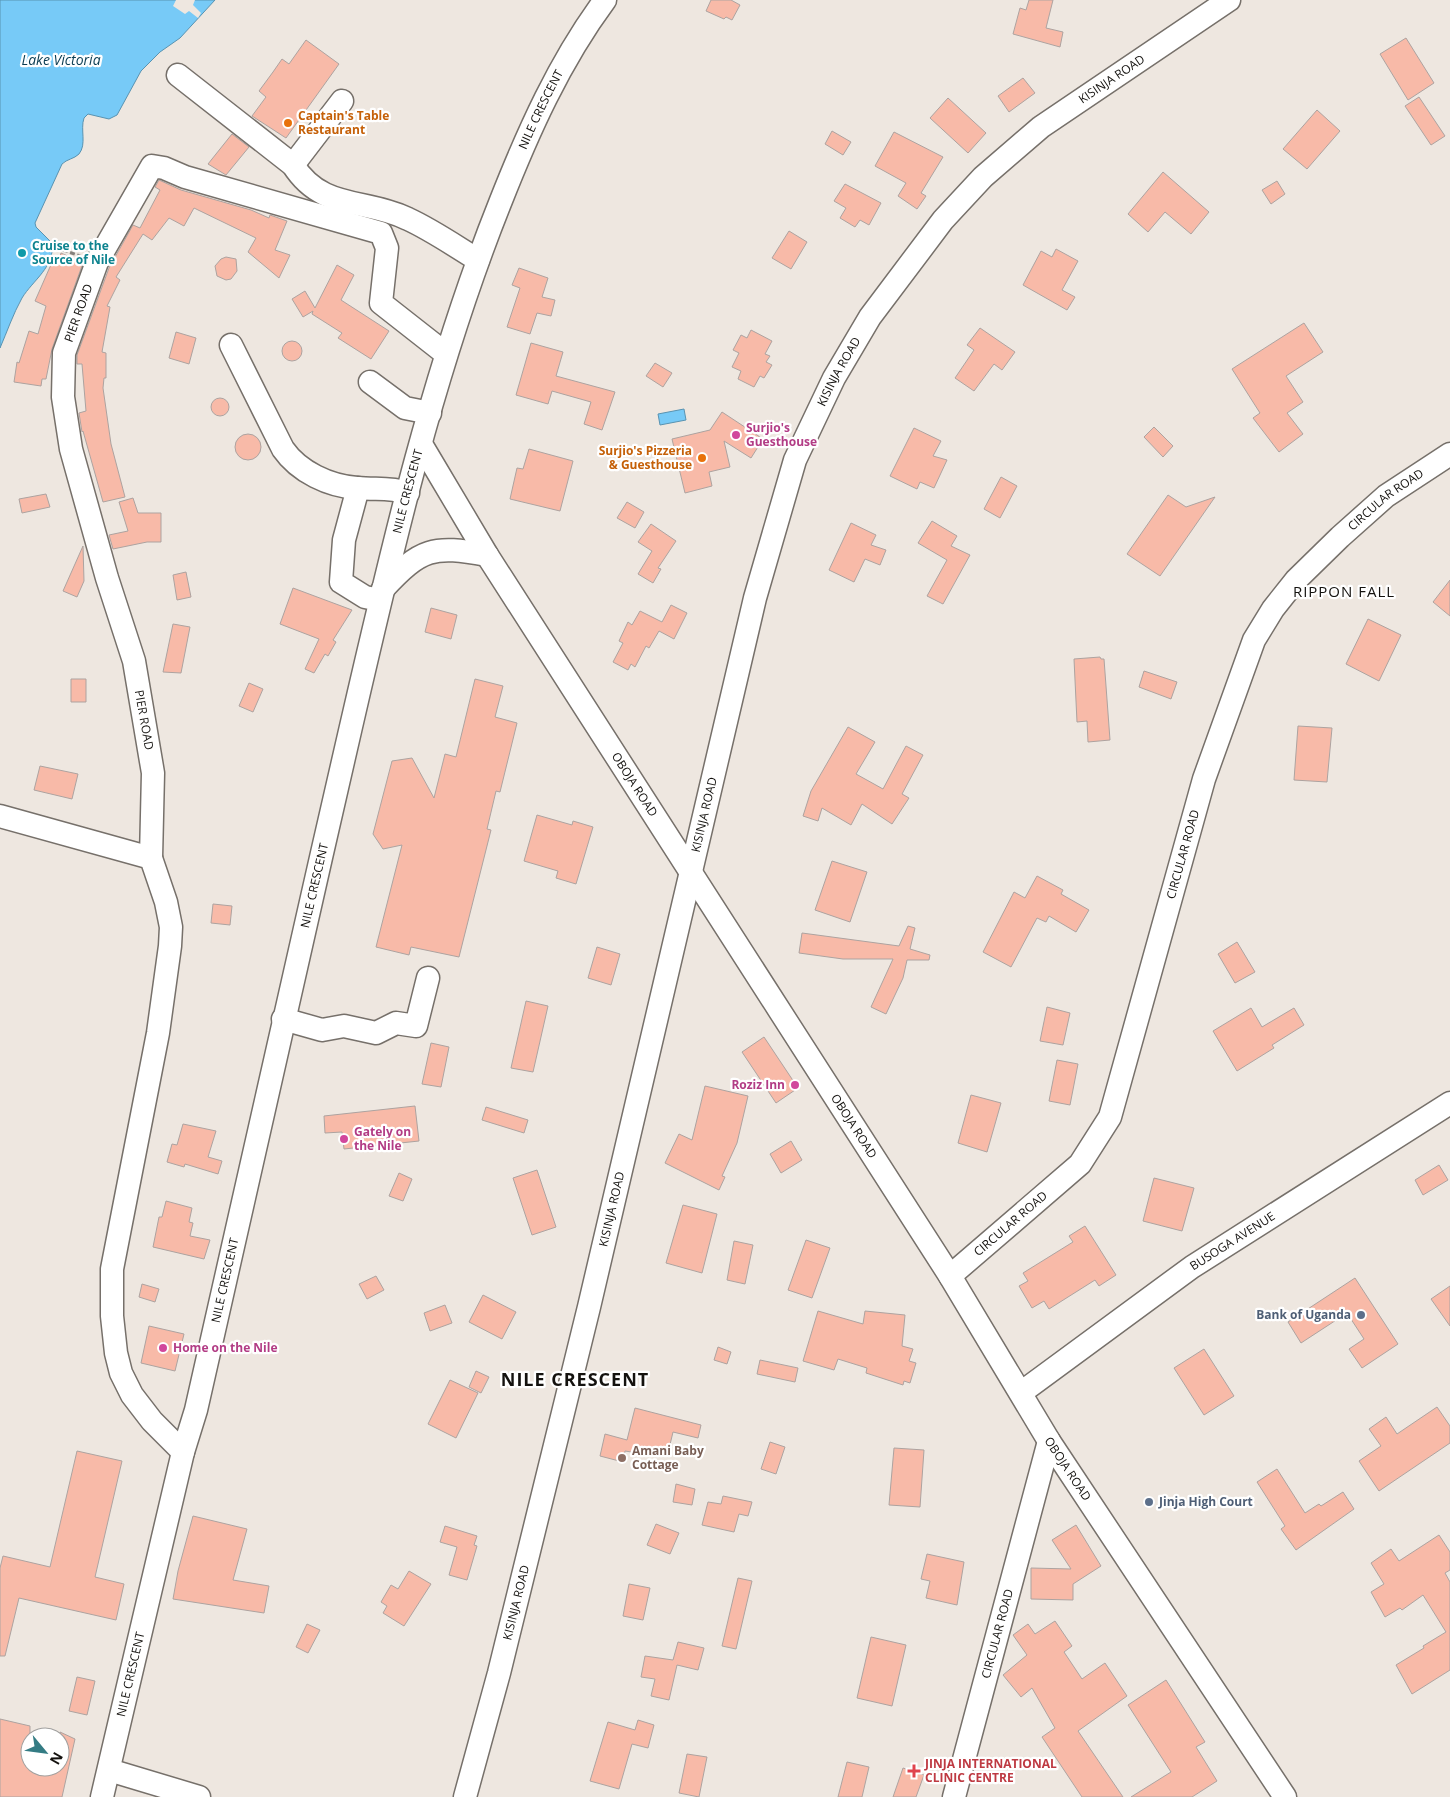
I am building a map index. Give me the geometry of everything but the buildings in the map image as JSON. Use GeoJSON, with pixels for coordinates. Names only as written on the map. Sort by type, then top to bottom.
{"type":"FeatureCollection","features":[{"type":"Feature","properties":{"kind":"street","name":"NILE CRESCENT"},"geometry":{"type":"LineString","coordinates":[[102,1797],[183,1452],[196,1410],[283,1019],[381,594],[446,354],[478,260],[528,132],[583,29],[605,0]]}},
{"type":"Feature","properties":{"kind":"street","name":"KISINJA ROAD"},"geometry":{"type":"LineString","coordinates":[[465,1797],[499,1673],[589,1307],[755,598],[795,460],[834,378],[870,317],[943,220],[983,177],[1041,127],[1229,0]]}},
{"type":"Feature","properties":{"kind":"street"},"geometry":{"type":"LineString","coordinates":[[178,75],[293,165],[302,179],[321,194],[407,218],[478,260]]}},
{"type":"Feature","properties":{"kind":"street"},"geometry":{"type":"LineString","coordinates":[[293,165],[342,101]]}},
{"type":"Feature","properties":{"kind":"street","name":"PIER ROAD"},"geometry":{"type":"LineString","coordinates":[[151,858],[153,773],[134,661],[107,578],[71,449],[63,397],[64,353],[97,262],[152,166],[381,233],[387,248],[381,303],[446,354]]}},
{"type":"Feature","properties":{"kind":"street"},"geometry":{"type":"LineString","coordinates":[[231,345],[283,449],[293,463],[312,475],[340,485],[358,488],[392,488],[408,493]]}},
{"type":"Feature","properties":{"kind":"street"},"geometry":{"type":"LineString","coordinates":[[370,382],[405,408],[430,413]]}},
{"type":"Feature","properties":{"kind":"street","name":"OBOJA ROAD"},"geometry":{"type":"LineString","coordinates":[[421,444],[487,556],[950,1276],[1050,1441],[1285,1797]]}},
{"type":"Feature","properties":{"kind":"street","name":"CIRCULAR ROAD"},"geometry":{"type":"LineString","coordinates":[[950,1276],[1080,1164],[1110,1117],[1204,779],[1254,640],[1273,609],[1296,580],[1380,502],[1450,454]]}},
{"type":"Feature","properties":{"kind":"street"},"geometry":{"type":"LineString","coordinates":[[358,488],[344,540],[341,582],[365,597],[381,594],[412,560],[430,551],[455,549],[487,556]]}},
{"type":"Feature","properties":{"kind":"street"},"geometry":{"type":"LineString","coordinates":[[0,816],[151,858],[166,902],[171,926],[170,946],[158,1033],[112,1269],[112,1316],[116,1353],[121,1373],[132,1395],[152,1421],[183,1452]]}},
{"type":"Feature","properties":{"kind":"street"},"geometry":{"type":"LineString","coordinates":[[283,1019],[322,1030],[344,1026],[376,1033],[396,1024],[416,1026],[428,978]]}},
{"type":"Feature","properties":{"kind":"street","name":"BUSOGA AVENUE"},"geometry":{"type":"LineString","coordinates":[[1022,1392],[1192,1267],[1450,1103]]}},
{"type":"Feature","properties":{"kind":"street","name":"CIRCULAR ROAD"},"geometry":{"type":"LineString","coordinates":[[954,1797],[1050,1441]]}},
{"type":"Feature","properties":{"kind":"street"},"geometry":{"type":"LineString","coordinates":[[109,1770],[199,1797]]}},
{"type":"Feature","properties":{"kind":"water","name":"Lake Victoria"},"geometry":{"type":"Polygon","coordinates":[[[0,0],[215,0],[180,38],[160,52],[141,71],[117,115],[109,119],[88,114],[84,118],[83,146],[77,156],[62,164],[35,223],[36,227],[52,243],[50,259],[42,273],[22,298],[0,348],[0,0]]]}},
{"type":"Feature","properties":{"kind":"water"},"geometry":{"type":"Polygon","coordinates":[[[684,409],[686,420],[660,425],[658,414],[684,409]]]}},
{"type":"Feature","properties":{"kind":"pier"},"geometry":{"type":"Polygon","coordinates":[[[176,0],[195,0],[193,5],[201,13],[198,18],[189,11],[185,14],[173,6],[176,0]]]}},
{"type":"Feature","properties":{"kind":"place","name":"Captain's Table Restaurant"},"geometry":{"type":"Point","coordinates":[288,123]}},
{"type":"Feature","properties":{"kind":"place","name":"Cruise to the Source of Nile"},"geometry":{"type":"Point","coordinates":[22,253]}},
{"type":"Feature","properties":{"kind":"place","name":"Surjio's Guesthouse"},"geometry":{"type":"Point","coordinates":[736,435]}},
{"type":"Feature","properties":{"kind":"place","name":"Surjio's Pizzeria & Guesthouse"},"geometry":{"type":"Point","coordinates":[702,458]}},
{"type":"Feature","properties":{"kind":"place","name":"Roziz Inn"},"geometry":{"type":"Point","coordinates":[795,1085]}},
{"type":"Feature","properties":{"kind":"place","name":"Gately on the Nile"},"geometry":{"type":"Point","coordinates":[344,1139]}},
{"type":"Feature","properties":{"kind":"place","name":"Bank of Uganda"},"geometry":{"type":"Point","coordinates":[1361,1315]}},
{"type":"Feature","properties":{"kind":"place","name":"Home on the Nile"},"geometry":{"type":"Point","coordinates":[163,1348]}},
{"type":"Feature","properties":{"kind":"place","name":"Amani Baby Cottage"},"geometry":{"type":"Point","coordinates":[622,1458]}},
{"type":"Feature","properties":{"kind":"place","name":"Jinja High Court"},"geometry":{"type":"Point","coordinates":[1149,1502]}},
{"type":"Feature","properties":{"kind":"place","name":"JINJA INTERNATIONAL CLINIC CENTRE"},"geometry":{"type":"Point","coordinates":[914,1771]}},
{"type":"Feature","properties":{"kind":"district","name":"RIPPON FALL"},"geometry":{"type":"Point","coordinates":[1344,592]}},
{"type":"Feature","properties":{"kind":"district","name":"NILE CRESCENT"},"geometry":{"type":"Point","coordinates":[575,1380]}}]}
